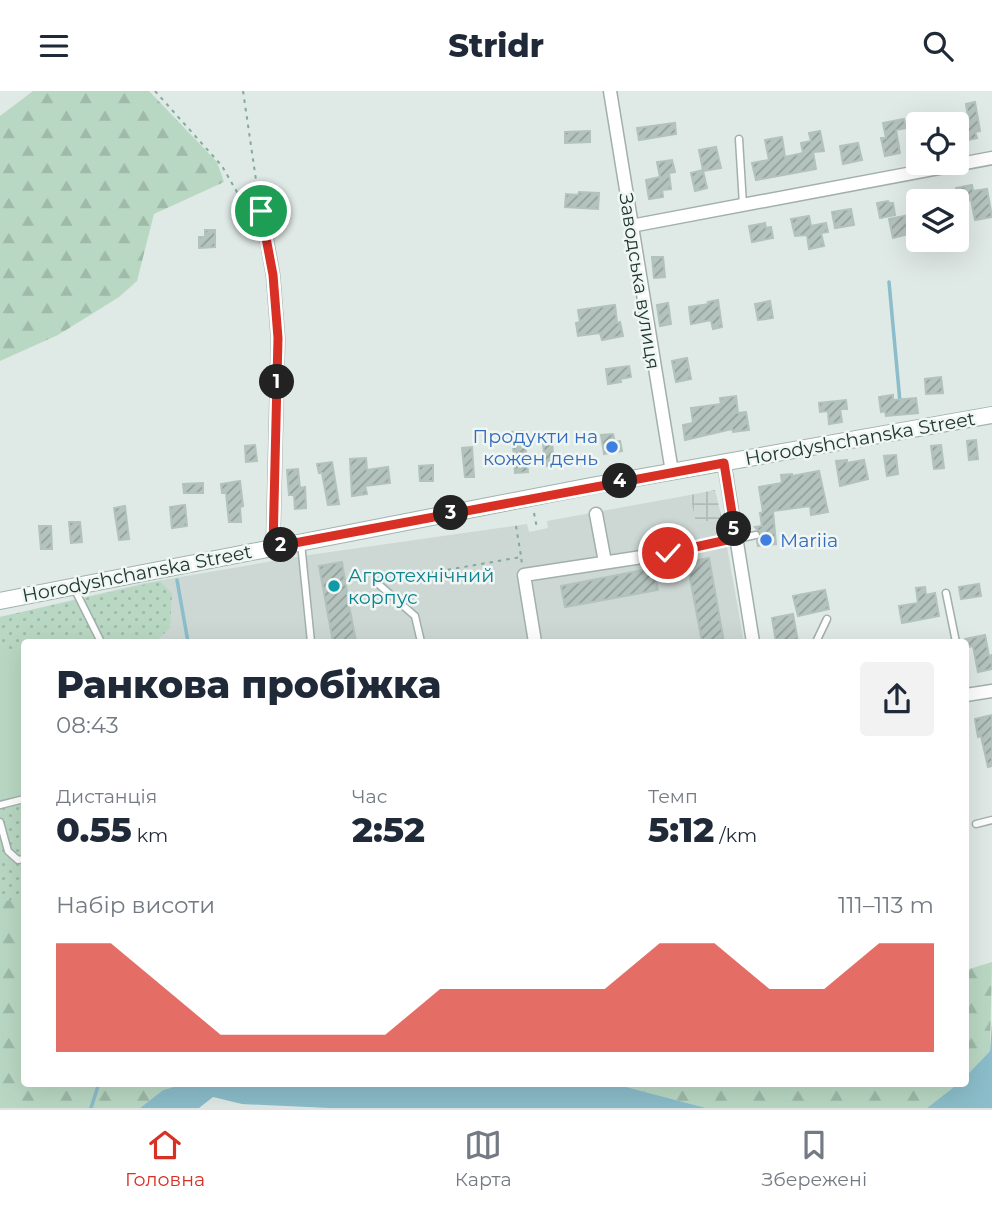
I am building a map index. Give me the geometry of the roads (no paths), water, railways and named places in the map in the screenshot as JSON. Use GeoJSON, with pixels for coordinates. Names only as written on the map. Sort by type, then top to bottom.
{"type":"FeatureCollection","features":[{"type":"Feature","properties":{"kind":"street","name":"Заводська вулиця"},"geometry":{"type":"LineString","coordinates":[[610,91],[672,472]]}},
{"type":"Feature","properties":{"kind":"street"},"geometry":{"type":"LineString","coordinates":[[631,226],[992,158]]}},
{"type":"Feature","properties":{"kind":"street","name":"Horodyshchanska Street"},"geometry":{"type":"LineString","coordinates":[[258,191],[273,275],[278,338],[273,547]]}},
{"type":"Feature","properties":{"kind":"street","name":"Horodyshchanska Street"},"geometry":{"type":"LineString","coordinates":[[0,601],[301,541],[992,415]]}},
{"type":"Feature","properties":{"kind":"street"},"geometry":{"type":"LineString","coordinates":[[724,463],[753,639]]}},
{"type":"Feature","properties":{"kind":"street"},"geometry":{"type":"LineString","coordinates":[[596,514],[605,562]]}},
{"type":"Feature","properties":{"kind":"street"},"geometry":{"type":"LineString","coordinates":[[535,639],[524,575],[668,553]]}},
{"type":"Feature","properties":{"kind":"street"},"geometry":{"type":"LineString","coordinates":[[969,694],[992,691]]}},
{"type":"Feature","properties":{"kind":"lane"},"geometry":{"type":"LineString","coordinates":[[739,139],[743,205]]}},
{"type":"Feature","properties":{"kind":"lane"},"geometry":{"type":"LineString","coordinates":[[668,553],[756,535]]}},
{"type":"Feature","properties":{"kind":"lane"},"geometry":{"type":"LineString","coordinates":[[301,541],[310,639]]}},
{"type":"Feature","properties":{"kind":"lane"},"geometry":{"type":"LineString","coordinates":[[376,582],[415,616],[420,639]]}},
{"type":"Feature","properties":{"kind":"lane"},"geometry":{"type":"LineString","coordinates":[[73,586],[100,639]]}},
{"type":"Feature","properties":{"kind":"lane"},"geometry":{"type":"LineString","coordinates":[[946,593],[955,639]]}},
{"type":"Feature","properties":{"kind":"lane"},"geometry":{"type":"LineString","coordinates":[[817,639],[827,619]]}},
{"type":"Feature","properties":{"kind":"lane"},"geometry":{"type":"LineString","coordinates":[[0,805],[21,800]]}},
{"type":"Feature","properties":{"kind":"lane"},"geometry":{"type":"LineString","coordinates":[[976,824],[992,820]]}},
{"type":"Feature","properties":{"kind":"lane"},"geometry":{"type":"LineString","coordinates":[[0,822],[8,851],[21,860]]}},
{"type":"Feature","properties":{"kind":"water"},"geometry":{"type":"Polygon","coordinates":[[[992,1023],[992,1108],[927,1108],[954,1087],[969,1087],[969,1073],[990,1051],[992,1023]]]}},
{"type":"Feature","properties":{"kind":"water"},"geometry":{"type":"Polygon","coordinates":[[[174,1087],[626,1087],[706,1108],[329,1108],[242,1104],[213,1097],[199,1108],[140,1108],[163,1090],[174,1087]]]}},
{"type":"Feature","properties":{"kind":"waterway"},"geometry":{"type":"LineString","coordinates":[[889,282],[900,402]]}},
{"type":"Feature","properties":{"kind":"waterway"},"geometry":{"type":"LineString","coordinates":[[177,580],[187,639]]}},
{"type":"Feature","properties":{"kind":"waterway"},"geometry":{"type":"LineString","coordinates":[[91,1108],[98,1087]]}},
{"type":"Feature","properties":{"kind":"place","name":"Продукти на кожен день"},"geometry":{"type":"Point","coordinates":[612,447]}},
{"type":"Feature","properties":{"kind":"place","name":"Mariia"},"geometry":{"type":"Point","coordinates":[766,540]}},
{"type":"Feature","properties":{"kind":"place","name":"Агротехнічний корпус"},"geometry":{"type":"Point","coordinates":[334,586]}}]}
